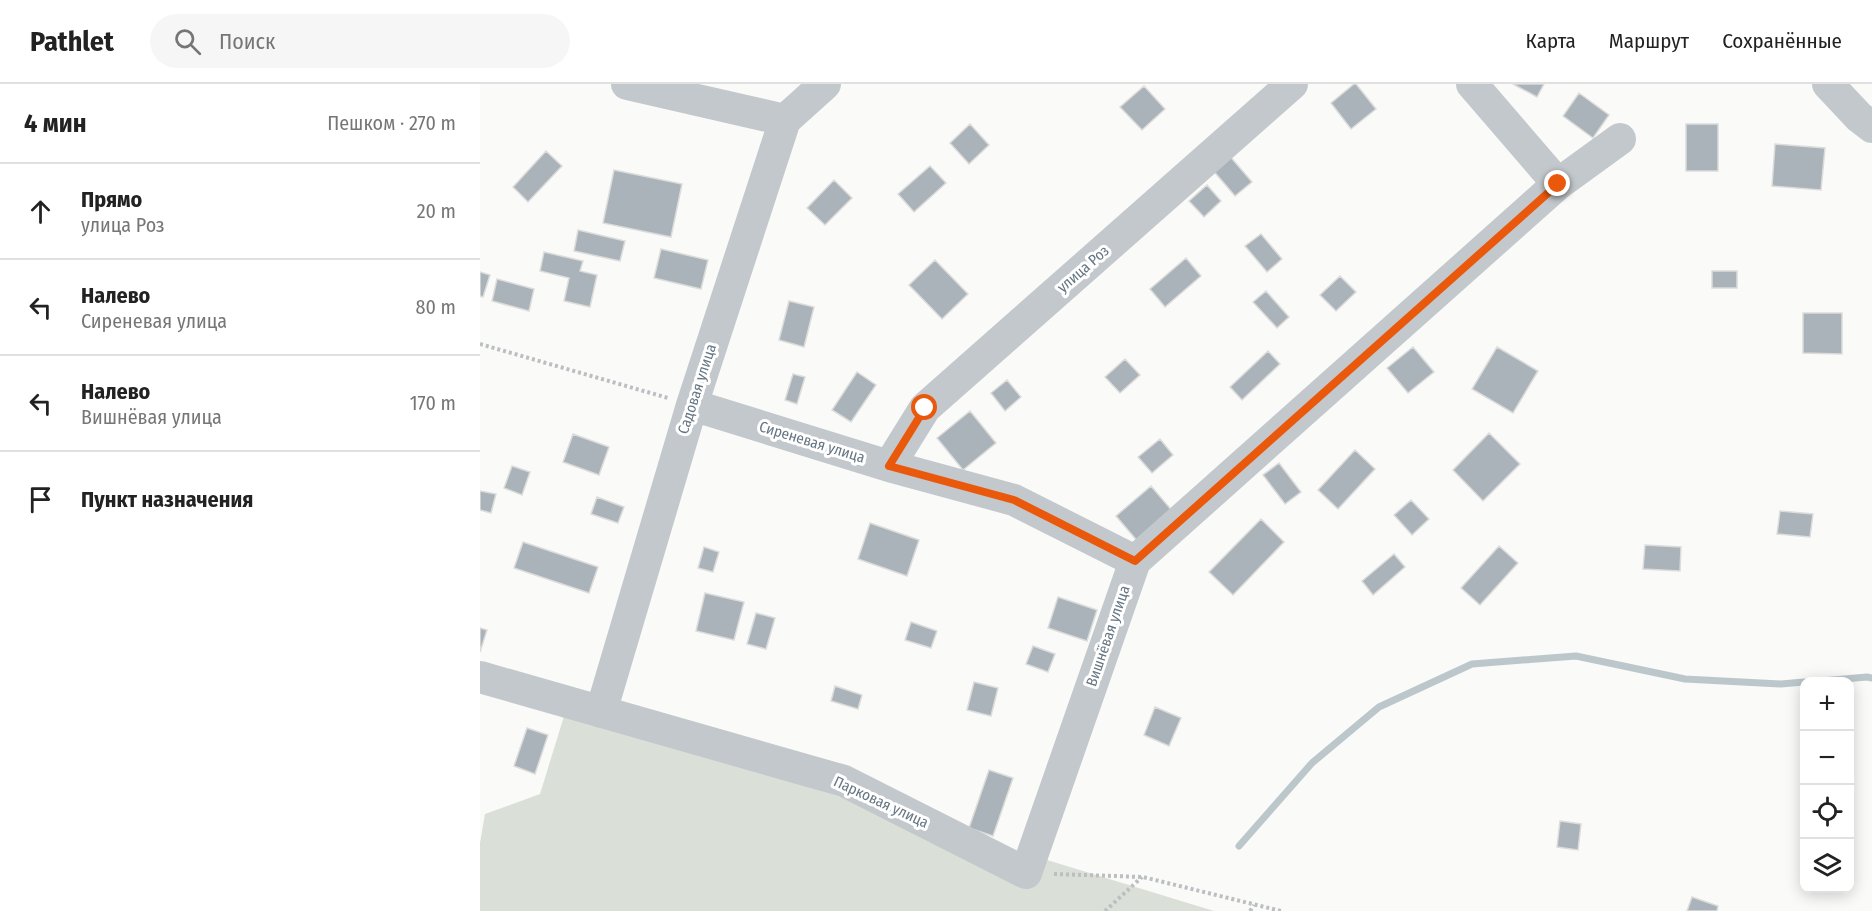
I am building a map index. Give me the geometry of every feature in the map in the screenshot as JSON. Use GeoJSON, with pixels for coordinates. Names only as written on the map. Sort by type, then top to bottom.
{"type":"FeatureCollection","features":[{"type":"Feature","properties":{"kind":"street"},"geometry":{"type":"LineString","coordinates":[[627,84],[785,120]]}},
{"type":"Feature","properties":{"kind":"street","name":"Садовая улица"},"geometry":{"type":"LineString","coordinates":[[601,712],[692,405],[785,120],[825,84]]}},
{"type":"Feature","properties":{"kind":"street","name":"улица Роз"},"geometry":{"type":"LineString","coordinates":[[889,466],[925,408],[1292,84]]}},
{"type":"Feature","properties":{"kind":"street"},"geometry":{"type":"LineString","coordinates":[[1472,84],[1558,184]]}},
{"type":"Feature","properties":{"kind":"street"},"geometry":{"type":"LineString","coordinates":[[1828,84],[1859,117],[1872,127]]}},
{"type":"Feature","properties":{"kind":"street","name":"Вишнёвая улица"},"geometry":{"type":"LineString","coordinates":[[1026,873],[1135,561],[1558,184],[1620,139]]}},
{"type":"Feature","properties":{"kind":"street","name":"Сиреневая улица"},"geometry":{"type":"LineString","coordinates":[[692,405],[889,466],[1014,500],[1135,561]]}},
{"type":"Feature","properties":{"kind":"street","name":"Парковая улица"},"geometry":{"type":"LineString","coordinates":[[480,677],[844,781],[1026,873]]}},
{"type":"Feature","properties":{"kind":"path"},"geometry":{"type":"LineString","coordinates":[[480,344],[692,405]]}},
{"type":"Feature","properties":{"kind":"path"},"geometry":{"type":"LineString","coordinates":[[1026,873],[1143,877],[1281,911]]}},
{"type":"Feature","properties":{"kind":"path"},"geometry":{"type":"LineString","coordinates":[[1105,911],[1143,877]]}},
{"type":"Feature","properties":{"kind":"path"},"geometry":{"type":"LineString","coordinates":[[1250,911],[1254,905]]}},
{"type":"Feature","properties":{"kind":"shaded area"},"geometry":{"type":"Polygon","coordinates":[[[565,713],[1214,911],[480,911],[480,843],[485,814],[540,794],[565,713]]]}},
{"type":"Feature","properties":{"kind":"building"},"geometry":{"type":"Polygon","coordinates":[[[1354,84],[1376,109],[1351,129],[1331,103],[1354,84]]]}},
{"type":"Feature","properties":{"kind":"building"},"geometry":{"type":"Polygon","coordinates":[[[1513,84],[1544,84],[1537,97],[1513,84]]]}},
{"type":"Feature","properties":{"kind":"building"},"geometry":{"type":"Polygon","coordinates":[[[1144,86],[1165,109],[1142,130],[1120,107],[1144,86]]]}},
{"type":"Feature","properties":{"kind":"building"},"geometry":{"type":"Polygon","coordinates":[[[1579,93],[1609,115],[1593,138],[1563,116],[1579,93]]]}},
{"type":"Feature","properties":{"kind":"building"},"geometry":{"type":"Polygon","coordinates":[[[970,124],[989,145],[969,164],[950,143],[970,124]]]}},
{"type":"Feature","properties":{"kind":"building"},"geometry":{"type":"Polygon","coordinates":[[[1686,124],[1718,124],[1718,171],[1686,171],[1686,124]]]}},
{"type":"Feature","properties":{"kind":"building"},"geometry":{"type":"Polygon","coordinates":[[[1775,144],[1825,148],[1821,190],[1772,186],[1775,144]]]}},
{"type":"Feature","properties":{"kind":"building"},"geometry":{"type":"Polygon","coordinates":[[[546,151],[562,166],[528,202],[513,187],[546,151]]]}},
{"type":"Feature","properties":{"kind":"building"},"geometry":{"type":"Polygon","coordinates":[[[1228,154],[1252,182],[1235,196],[1211,168],[1228,154]]]}},
{"type":"Feature","properties":{"kind":"building"},"geometry":{"type":"Polygon","coordinates":[[[930,166],[946,183],[914,212],[898,194],[930,166]]]}},
{"type":"Feature","properties":{"kind":"building"},"geometry":{"type":"Polygon","coordinates":[[[614,170],[682,184],[671,237],[603,223],[614,170]]]}},
{"type":"Feature","properties":{"kind":"building"},"geometry":{"type":"Polygon","coordinates":[[[834,180],[852,198],[825,225],[807,208],[834,180]]]}},
{"type":"Feature","properties":{"kind":"building"},"geometry":{"type":"Polygon","coordinates":[[[1207,185],[1221,201],[1204,217],[1189,201],[1207,185]]]}},
{"type":"Feature","properties":{"kind":"building"},"geometry":{"type":"Polygon","coordinates":[[[578,230],[625,241],[620,261],[574,251],[578,230]]]}},
{"type":"Feature","properties":{"kind":"building"},"geometry":{"type":"Polygon","coordinates":[[[1261,234],[1282,259],[1267,272],[1245,246],[1261,234]]]}},
{"type":"Feature","properties":{"kind":"building"},"geometry":{"type":"Polygon","coordinates":[[[661,249],[708,260],[701,289],[654,278],[661,249]]]}},
{"type":"Feature","properties":{"kind":"building"},"geometry":{"type":"Polygon","coordinates":[[[544,252],[583,261],[580,271],[597,275],[590,307],[564,301],[569,278],[540,271],[544,252]]]}},
{"type":"Feature","properties":{"kind":"building"},"geometry":{"type":"Polygon","coordinates":[[[1186,258],[1201,276],[1165,307],[1150,289],[1186,258]]]}},
{"type":"Feature","properties":{"kind":"building"},"geometry":{"type":"Polygon","coordinates":[[[935,260],[968,294],[942,319],[909,285],[935,260]]]}},
{"type":"Feature","properties":{"kind":"building"},"geometry":{"type":"Polygon","coordinates":[[[1712,271],[1737,271],[1737,288],[1712,288],[1712,271]]]}},
{"type":"Feature","properties":{"kind":"building"},"geometry":{"type":"Polygon","coordinates":[[[480,272],[490,275],[483,297],[480,296],[480,272]]]}},
{"type":"Feature","properties":{"kind":"building"},"geometry":{"type":"Polygon","coordinates":[[[1340,276],[1356,292],[1336,311],[1320,295],[1340,276]]]}},
{"type":"Feature","properties":{"kind":"building"},"geometry":{"type":"Polygon","coordinates":[[[497,279],[534,289],[529,311],[492,301],[497,279]]]}},
{"type":"Feature","properties":{"kind":"building"},"geometry":{"type":"Polygon","coordinates":[[[1266,291],[1289,317],[1277,328],[1253,302],[1266,291]]]}},
{"type":"Feature","properties":{"kind":"building"},"geometry":{"type":"Polygon","coordinates":[[[789,301],[814,307],[804,347],[779,340],[789,301]]]}},
{"type":"Feature","properties":{"kind":"building"},"geometry":{"type":"Polygon","coordinates":[[[1803,313],[1842,313],[1842,354],[1803,353],[1803,313]]]}},
{"type":"Feature","properties":{"kind":"building"},"geometry":{"type":"Polygon","coordinates":[[[1413,347],[1434,372],[1408,393],[1387,368],[1413,347]]]}},
{"type":"Feature","properties":{"kind":"building"},"geometry":{"type":"Polygon","coordinates":[[[1497,347],[1538,371],[1513,413],[1472,389],[1497,347]]]}},
{"type":"Feature","properties":{"kind":"building"},"geometry":{"type":"Polygon","coordinates":[[[1268,351],[1280,364],[1242,400],[1230,387],[1268,351]]]}},
{"type":"Feature","properties":{"kind":"building"},"geometry":{"type":"Polygon","coordinates":[[[1125,359],[1140,375],[1120,393],[1105,377],[1125,359]]]}},
{"type":"Feature","properties":{"kind":"building"},"geometry":{"type":"Polygon","coordinates":[[[857,372],[876,385],[851,422],[832,410],[857,372]]]}},
{"type":"Feature","properties":{"kind":"building"},"geometry":{"type":"Polygon","coordinates":[[[793,374],[805,377],[797,404],[785,400],[793,374]]]}},
{"type":"Feature","properties":{"kind":"building"},"geometry":{"type":"Polygon","coordinates":[[[1007,380],[1021,397],[1005,411],[991,393],[1007,380]]]}},
{"type":"Feature","properties":{"kind":"building"},"geometry":{"type":"Polygon","coordinates":[[[970,411],[996,443],[963,470],[937,438],[970,411]]]}},
{"type":"Feature","properties":{"kind":"building"},"geometry":{"type":"Polygon","coordinates":[[[1489,433],[1520,464],[1483,501],[1453,470],[1489,433]]]}},
{"type":"Feature","properties":{"kind":"building"},"geometry":{"type":"Polygon","coordinates":[[[573,434],[609,447],[599,475],[563,462],[573,434]]]}},
{"type":"Feature","properties":{"kind":"building"},"geometry":{"type":"Polygon","coordinates":[[[1160,439],[1173,455],[1152,473],[1138,457],[1160,439]]]}},
{"type":"Feature","properties":{"kind":"building"},"geometry":{"type":"Polygon","coordinates":[[[1355,450],[1375,469],[1338,509],[1318,490],[1355,450]]]}},
{"type":"Feature","properties":{"kind":"building"},"geometry":{"type":"Polygon","coordinates":[[[1279,463],[1301,492],[1285,504],[1263,475],[1279,463]]]}},
{"type":"Feature","properties":{"kind":"building"},"geometry":{"type":"Polygon","coordinates":[[[512,466],[530,472],[522,495],[504,488],[512,466]]]}},
{"type":"Feature","properties":{"kind":"building"},"geometry":{"type":"Polygon","coordinates":[[[1151,486],[1174,513],[1139,543],[1116,516],[1151,486]]]}},
{"type":"Feature","properties":{"kind":"building"},"geometry":{"type":"Polygon","coordinates":[[[480,491],[496,494],[491,513],[480,510],[480,491]]]}},
{"type":"Feature","properties":{"kind":"building"},"geometry":{"type":"Polygon","coordinates":[[[597,497],[624,507],[618,523],[591,514],[597,497]]]}},
{"type":"Feature","properties":{"kind":"building"},"geometry":{"type":"Polygon","coordinates":[[[1411,500],[1429,519],[1412,535],[1394,515],[1411,500]]]}},
{"type":"Feature","properties":{"kind":"building"},"geometry":{"type":"Polygon","coordinates":[[[1780,511],[1813,514],[1810,537],[1777,534],[1780,511]]]}},
{"type":"Feature","properties":{"kind":"building"},"geometry":{"type":"Polygon","coordinates":[[[1261,519],[1284,542],[1233,595],[1209,572],[1261,519]]]}},
{"type":"Feature","properties":{"kind":"building"},"geometry":{"type":"Polygon","coordinates":[[[870,523],[919,540],[907,576],[858,559],[870,523]]]}},
{"type":"Feature","properties":{"kind":"building"},"geometry":{"type":"Polygon","coordinates":[[[523,542],[598,567],[589,593],[514,568],[523,542]]]}},
{"type":"Feature","properties":{"kind":"building"},"geometry":{"type":"Polygon","coordinates":[[[1645,545],[1681,547],[1680,571],[1643,569],[1645,545]]]}},
{"type":"Feature","properties":{"kind":"building"},"geometry":{"type":"Polygon","coordinates":[[[1499,546],[1518,563],[1480,605],[1461,588],[1499,546]]]}},
{"type":"Feature","properties":{"kind":"building"},"geometry":{"type":"Polygon","coordinates":[[[704,547],[719,552],[713,572],[698,568],[704,547]]]}},
{"type":"Feature","properties":{"kind":"building"},"geometry":{"type":"Polygon","coordinates":[[[1394,554],[1405,567],[1373,595],[1362,581],[1394,554]]]}},
{"type":"Feature","properties":{"kind":"building"},"geometry":{"type":"Polygon","coordinates":[[[705,593],[744,602],[734,640],[696,631],[705,593]]]}},
{"type":"Feature","properties":{"kind":"building"},"geometry":{"type":"Polygon","coordinates":[[[1058,597],[1097,610],[1087,641],[1048,628],[1058,597]]]}},
{"type":"Feature","properties":{"kind":"building"},"geometry":{"type":"Polygon","coordinates":[[[756,613],[775,618],[766,649],[747,644],[756,613]]]}},
{"type":"Feature","properties":{"kind":"building"},"geometry":{"type":"Polygon","coordinates":[[[911,622],[937,631],[931,648],[905,640],[911,622]]]}},
{"type":"Feature","properties":{"kind":"building"},"geometry":{"type":"Polygon","coordinates":[[[480,628],[487,630],[480,652],[480,628]]]}},
{"type":"Feature","properties":{"kind":"building"},"geometry":{"type":"Polygon","coordinates":[[[1033,646],[1055,654],[1048,672],[1026,664],[1033,646]]]}},
{"type":"Feature","properties":{"kind":"building"},"geometry":{"type":"Polygon","coordinates":[[[974,682],[998,688],[991,716],[967,710],[974,682]]]}},
{"type":"Feature","properties":{"kind":"building"},"geometry":{"type":"Polygon","coordinates":[[[835,686],[862,695],[858,709],[831,701],[835,686]]]}},
{"type":"Feature","properties":{"kind":"building"},"geometry":{"type":"Polygon","coordinates":[[[1155,707],[1181,718],[1169,746],[1144,735],[1155,707]]]}},
{"type":"Feature","properties":{"kind":"building"},"geometry":{"type":"Polygon","coordinates":[[[527,728],[548,735],[535,774],[514,766],[527,728]]]}},
{"type":"Feature","properties":{"kind":"building"},"geometry":{"type":"Polygon","coordinates":[[[989,770],[1013,778],[993,836],[969,828],[989,770]]]}},
{"type":"Feature","properties":{"kind":"building"},"geometry":{"type":"Polygon","coordinates":[[[1560,821],[1581,824],[1578,850],[1557,847],[1560,821]]]}},
{"type":"Feature","properties":{"kind":"building"},"geometry":{"type":"Polygon","coordinates":[[[1692,897],[1718,906],[1717,911],[1687,911],[1692,897]]]}},
{"type":"Feature","properties":{"kind":"waterway"},"geometry":{"type":"LineString","coordinates":[[1239,846],[1312,763],[1379,707],[1472,664],[1576,656],[1685,679],[1781,684],[1800,682]]}},
{"type":"Feature","properties":{"kind":"waterway"},"geometry":{"type":"LineString","coordinates":[[1854,678],[1872,678]]}},
{"type":"Feature","properties":{"kind":"route"},"geometry":{"type":"LineString","coordinates":[[925,408],[889,466],[1014,500],[1135,561],[1558,184]]}}]}
